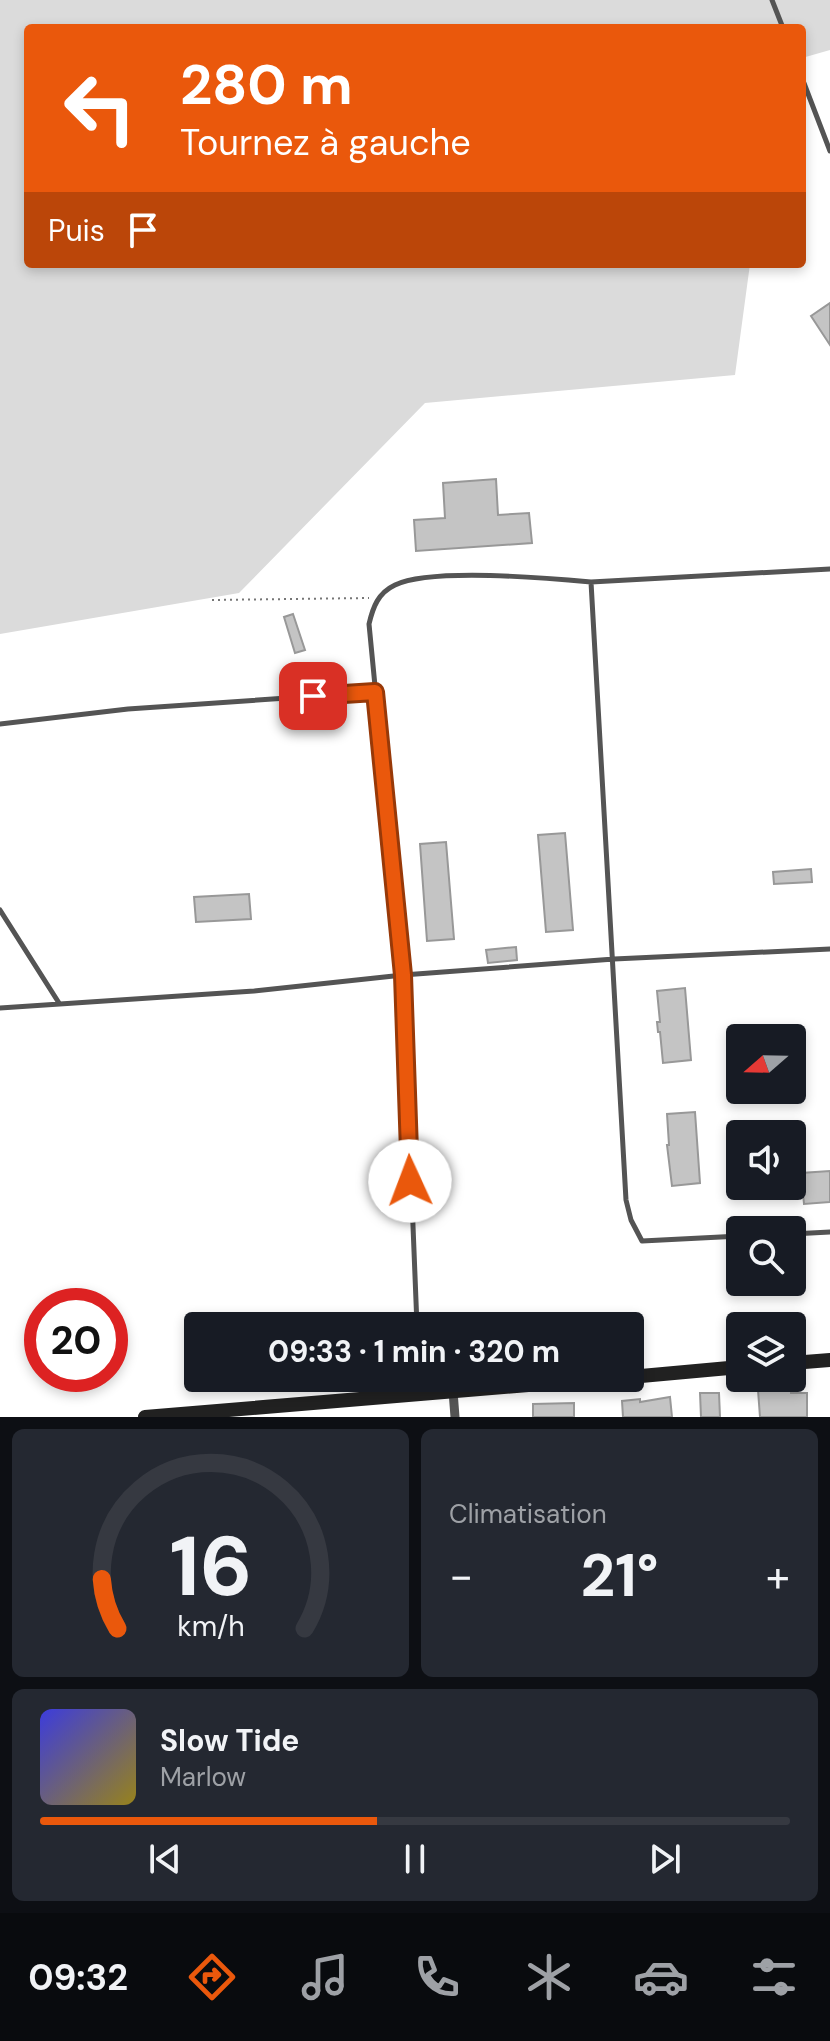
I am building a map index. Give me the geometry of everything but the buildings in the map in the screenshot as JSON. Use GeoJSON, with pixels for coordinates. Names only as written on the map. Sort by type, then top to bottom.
{"type":"FeatureCollection","features":[{"type":"Feature","properties":{"kind":"main road"},"geometry":{"type":"LineString","coordinates":[[806,1362],[830,1360]]}},
{"type":"Feature","properties":{"kind":"main road"},"geometry":{"type":"LineString","coordinates":[[644,1376],[726,1368]]}},
{"type":"Feature","properties":{"kind":"main road"},"geometry":{"type":"LineString","coordinates":[[145,1417],[441,1392]]}},
{"type":"Feature","properties":{"kind":"street"},"geometry":{"type":"LineString","coordinates":[[453,1392],[455,1417]]}},
{"type":"Feature","properties":{"kind":"lane"},"geometry":{"type":"LineString","coordinates":[[772,0],[781,24]]}},
{"type":"Feature","properties":{"kind":"lane"},"geometry":{"type":"LineString","coordinates":[[806,88],[830,151]]}},
{"type":"Feature","properties":{"kind":"lane"},"geometry":{"type":"LineString","coordinates":[[416,1312],[403,975],[369,624],[378,598],[394,585],[426,576],[591,582],[830,569]]}},
{"type":"Feature","properties":{"kind":"lane"},"geometry":{"type":"LineString","coordinates":[[591,582],[626,1200],[631,1220],[642,1241],[726,1237]]}},
{"type":"Feature","properties":{"kind":"lane"},"geometry":{"type":"LineString","coordinates":[[0,724],[128,709],[375,692]]}},
{"type":"Feature","properties":{"kind":"lane"},"geometry":{"type":"LineString","coordinates":[[0,910],[59,1003]]}},
{"type":"Feature","properties":{"kind":"lane"},"geometry":{"type":"LineString","coordinates":[[0,1008],[254,991],[403,975],[614,959],[830,949]]}},
{"type":"Feature","properties":{"kind":"lane"},"geometry":{"type":"LineString","coordinates":[[806,1233],[830,1232]]}},
{"type":"Feature","properties":{"kind":"path"},"geometry":{"type":"LineString","coordinates":[[212,600],[378,598]]}},
{"type":"Feature","properties":{"kind":"shaded area"},"geometry":{"type":"Polygon","coordinates":[[[0,0],[830,0],[830,50],[806,57],[806,24],[24,24],[24,268],[749,268],[735,375],[425,403],[239,593],[0,634],[0,0]]]}},
{"type":"Feature","properties":{"kind":"route"},"geometry":{"type":"LineString","coordinates":[[313,696],[375,692],[403,975],[410,1181]]}}]}
